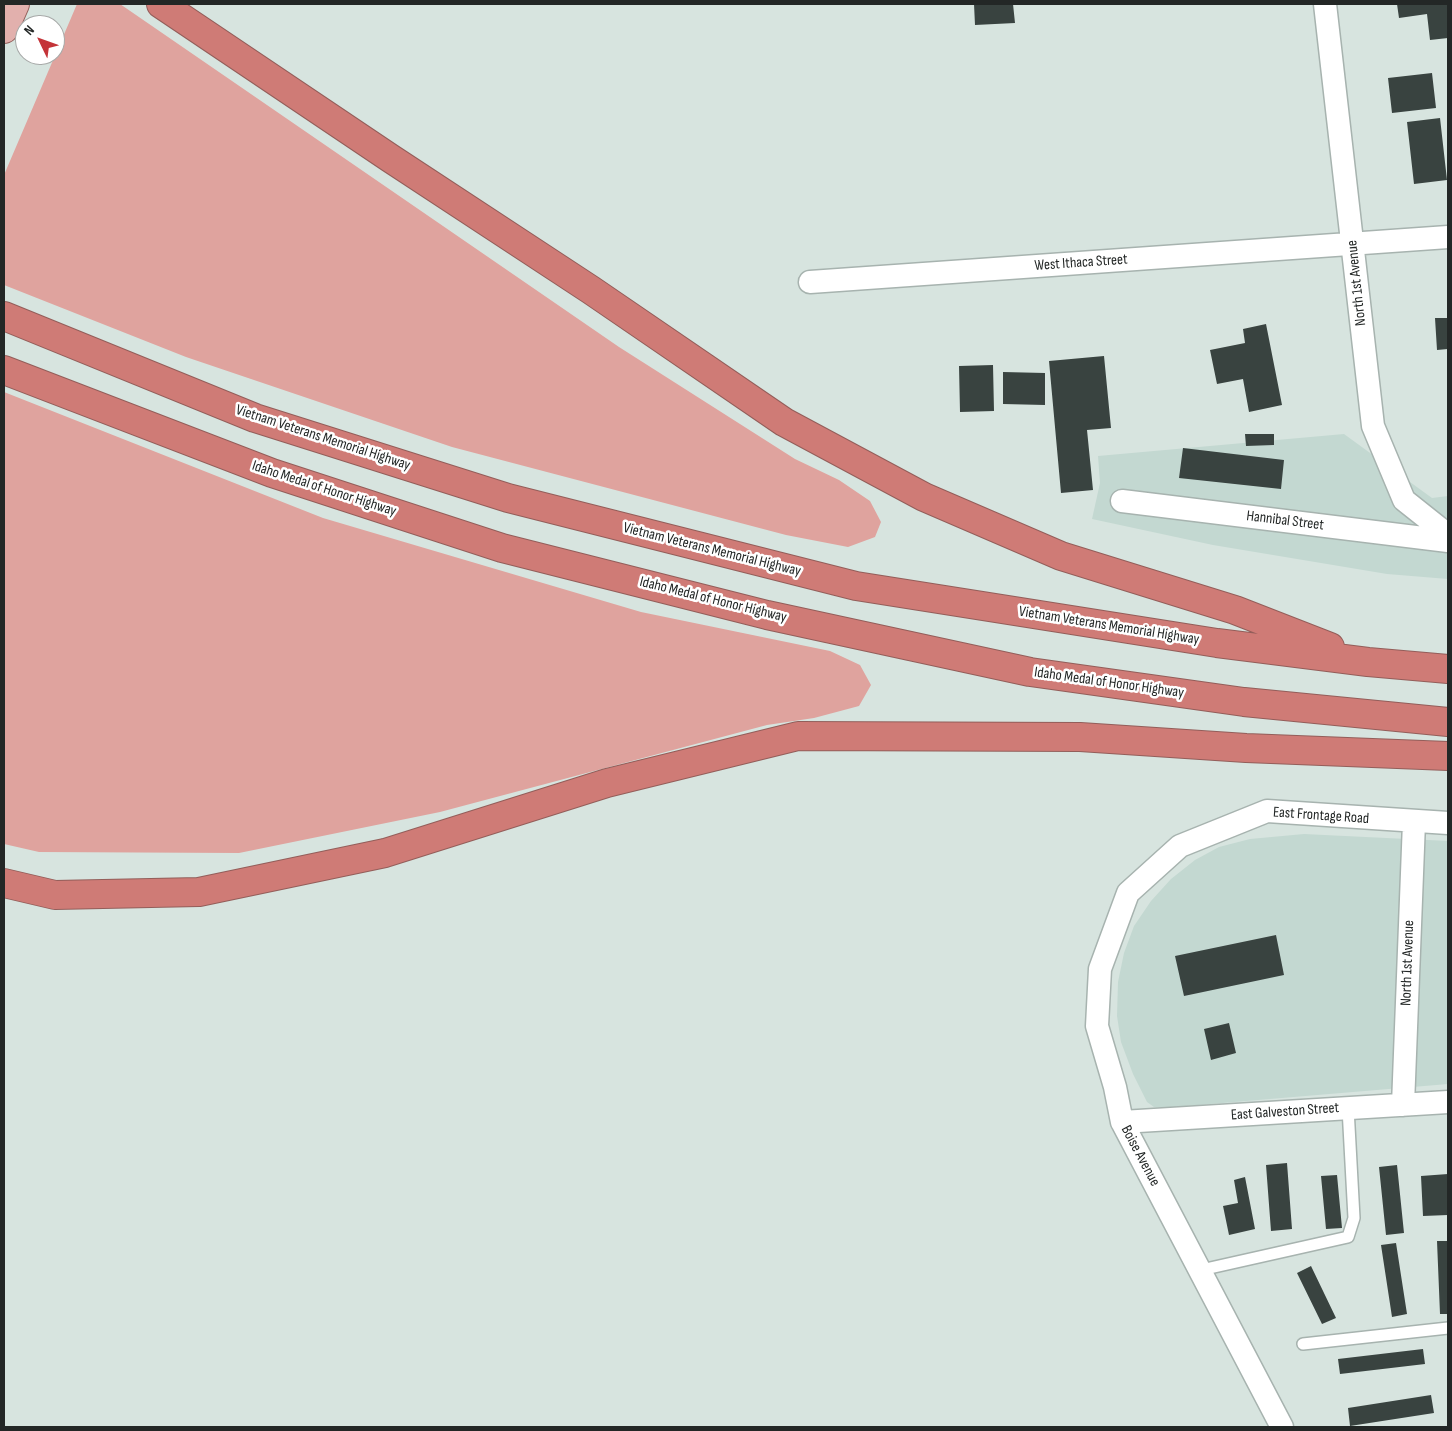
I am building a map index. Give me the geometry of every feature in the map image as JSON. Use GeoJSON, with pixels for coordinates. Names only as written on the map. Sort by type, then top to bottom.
{"type":"FeatureCollection","features":[{"type":"Feature","properties":{"kind":"highway"},"geometry":{"type":"LineString","coordinates":[[161,4],[591,290],[784,422],[924,497],[1062,556],[1235,610],[1368,662]]}},
{"type":"Feature","properties":{"kind":"highway","name":"Vietnam Veterans Memorial Highway"},"geometry":{"type":"LineString","coordinates":[[4,316],[255,418],[537,505],[856,586],[1218,643],[1368,662],[1448,669]]}},
{"type":"Feature","properties":{"kind":"highway","name":"Idaho Medal of Honor Highway"},"geometry":{"type":"LineString","coordinates":[[4,370],[272,474],[484,542],[767,614],[1030,672],[1244,702],[1448,722]]}},
{"type":"Feature","properties":{"kind":"highway"},"geometry":{"type":"LineString","coordinates":[[4,884],[55,895],[199,892],[385,853],[607,783],[798,736],[1080,737],[1246,748],[1448,756]]}},
{"type":"Feature","properties":{"kind":"main road"},"geometry":{"type":"LineString","coordinates":[[4,29],[16,4]]}},
{"type":"Feature","properties":{"kind":"street","name":"North 1st Avenue"},"geometry":{"type":"LineString","coordinates":[[1325,4],[1373,426],[1404,500],[1448,535]]}},
{"type":"Feature","properties":{"kind":"street","name":"West Ithaca Street"},"geometry":{"type":"LineString","coordinates":[[810,282],[1352,245],[1448,236]]}},
{"type":"Feature","properties":{"kind":"street","name":"Hannibal Street"},"geometry":{"type":"LineString","coordinates":[[1122,501],[1448,541]]}},
{"type":"Feature","properties":{"kind":"street","name":"East Frontage Road"},"geometry":{"type":"LineString","coordinates":[[1151,873],[1180,846],[1268,811],[1448,823]]}},
{"type":"Feature","properties":{"kind":"street","name":"North 1st Avenue"},"geometry":{"type":"LineString","coordinates":[[1403,1105],[1414,822]]}},
{"type":"Feature","properties":{"kind":"street","name":"Boise Avenue"},"geometry":{"type":"LineString","coordinates":[[1151,873],[1128,893],[1100,969],[1098,1026],[1115,1087],[1122,1122],[1282,1427]]}},
{"type":"Feature","properties":{"kind":"street","name":"East Galveston Street"},"geometry":{"type":"LineString","coordinates":[[1122,1122],[1448,1102]]}},
{"type":"Feature","properties":{"kind":"lane"},"geometry":{"type":"LineString","coordinates":[[1201,1270],[1348,1237],[1354,1218],[1348,1108]]}},
{"type":"Feature","properties":{"kind":"lane"},"geometry":{"type":"LineString","coordinates":[[1303,1344],[1448,1328]]}},
{"type":"Feature","properties":{"kind":"shaded area"},"geometry":{"type":"Polygon","coordinates":[[[77,4],[120,4],[619,347],[795,459],[839,480],[870,501],[881,522],[875,537],[848,547],[786,535],[452,447],[186,357],[4,285],[4,175],[51,65],[65,65],[65,32],[77,4]]]}},
{"type":"Feature","properties":{"kind":"shaded area"},"geometry":{"type":"Polygon","coordinates":[[[4,392],[323,518],[641,612],[830,651],[860,665],[871,685],[859,706],[814,718],[767,725],[440,812],[239,853],[39,852],[4,844],[4,392]]]}},
{"type":"Feature","properties":{"kind":"shaded area"},"geometry":{"type":"Polygon","coordinates":[[[1344,434],[1432,498],[1448,496],[1448,579],[1387,574],[1213,545],[1092,519],[1100,483],[1098,456],[1344,434]]]}},
{"type":"Feature","properties":{"kind":"shaded area"},"geometry":{"type":"Polygon","coordinates":[[[1304,834],[1448,841],[1448,1084],[1163,1108],[1154,1107],[1147,1102],[1133,1074],[1121,1042],[1117,1016],[1118,982],[1124,953],[1134,926],[1151,901],[1171,879],[1195,860],[1219,847],[1250,839],[1304,834]]]}},
{"type":"Feature","properties":{"kind":"building"},"geometry":{"type":"Polygon","coordinates":[[[974,4],[1013,4],[1015,23],[975,25],[974,4]]]}},
{"type":"Feature","properties":{"kind":"building"},"geometry":{"type":"Polygon","coordinates":[[[1397,4],[1448,4],[1448,38],[1430,40],[1427,14],[1399,18],[1397,4]]]}},
{"type":"Feature","properties":{"kind":"building"},"geometry":{"type":"Polygon","coordinates":[[[1432,73],[1436,108],[1392,113],[1388,78],[1432,73]]]}},
{"type":"Feature","properties":{"kind":"building"},"geometry":{"type":"Polygon","coordinates":[[[1440,118],[1447,180],[1414,184],[1407,122],[1440,118]]]}},
{"type":"Feature","properties":{"kind":"building"},"geometry":{"type":"Polygon","coordinates":[[[1435,318],[1448,318],[1448,349],[1437,350],[1435,318]]]}},
{"type":"Feature","properties":{"kind":"building"},"geometry":{"type":"Polygon","coordinates":[[[1266,324],[1282,405],[1249,412],[1243,379],[1217,384],[1210,350],[1245,343],[1243,329],[1266,324]]]}},
{"type":"Feature","properties":{"kind":"building"},"geometry":{"type":"Polygon","coordinates":[[[1104,356],[1111,428],[1087,430],[1093,490],[1061,493],[1049,361],[1104,356]]]}},
{"type":"Feature","properties":{"kind":"building"},"geometry":{"type":"Polygon","coordinates":[[[993,365],[994,411],[960,412],[959,366],[993,365]]]}},
{"type":"Feature","properties":{"kind":"building"},"geometry":{"type":"Polygon","coordinates":[[[1003,372],[1045,373],[1045,405],[1003,404],[1003,372]]]}},
{"type":"Feature","properties":{"kind":"building"},"geometry":{"type":"Polygon","coordinates":[[[1245,434],[1274,434],[1274,445],[1246,446],[1245,434]]]}},
{"type":"Feature","properties":{"kind":"building"},"geometry":{"type":"Polygon","coordinates":[[[1183,448],[1284,460],[1281,489],[1179,478],[1183,448]]]}},
{"type":"Feature","properties":{"kind":"building"},"geometry":{"type":"Polygon","coordinates":[[[1276,935],[1284,975],[1184,996],[1175,956],[1276,935]]]}},
{"type":"Feature","properties":{"kind":"building"},"geometry":{"type":"Polygon","coordinates":[[[1229,1023],[1236,1053],[1211,1060],[1204,1029],[1229,1023]]]}},
{"type":"Feature","properties":{"kind":"building"},"geometry":{"type":"Polygon","coordinates":[[[1287,1163],[1292,1229],[1271,1231],[1266,1165],[1287,1163]]]}},
{"type":"Feature","properties":{"kind":"building"},"geometry":{"type":"Polygon","coordinates":[[[1397,1165],[1404,1233],[1386,1235],[1379,1167],[1397,1165]]]}},
{"type":"Feature","properties":{"kind":"building"},"geometry":{"type":"Polygon","coordinates":[[[1448,1174],[1448,1215],[1423,1216],[1421,1176],[1448,1174]]]}},
{"type":"Feature","properties":{"kind":"building"},"geometry":{"type":"Polygon","coordinates":[[[1337,1175],[1342,1228],[1326,1229],[1321,1176],[1337,1175]]]}},
{"type":"Feature","properties":{"kind":"building"},"geometry":{"type":"Polygon","coordinates":[[[1245,1177],[1255,1229],[1229,1235],[1223,1206],[1238,1203],[1234,1180],[1245,1177]]]}},
{"type":"Feature","properties":{"kind":"building"},"geometry":{"type":"Polygon","coordinates":[[[1437,1241],[1448,1241],[1448,1314],[1440,1314],[1437,1241]]]}},
{"type":"Feature","properties":{"kind":"building"},"geometry":{"type":"Polygon","coordinates":[[[1396,1243],[1407,1314],[1392,1317],[1381,1245],[1396,1243]]]}},
{"type":"Feature","properties":{"kind":"building"},"geometry":{"type":"Polygon","coordinates":[[[1311,1266],[1336,1318],[1322,1324],[1297,1273],[1311,1266]]]}},
{"type":"Feature","properties":{"kind":"building"},"geometry":{"type":"Polygon","coordinates":[[[1423,1349],[1425,1364],[1340,1374],[1338,1359],[1423,1349]]]}},
{"type":"Feature","properties":{"kind":"building"},"geometry":{"type":"Polygon","coordinates":[[[1431,1395],[1434,1413],[1350,1426],[1348,1408],[1431,1395]]]}}]}
